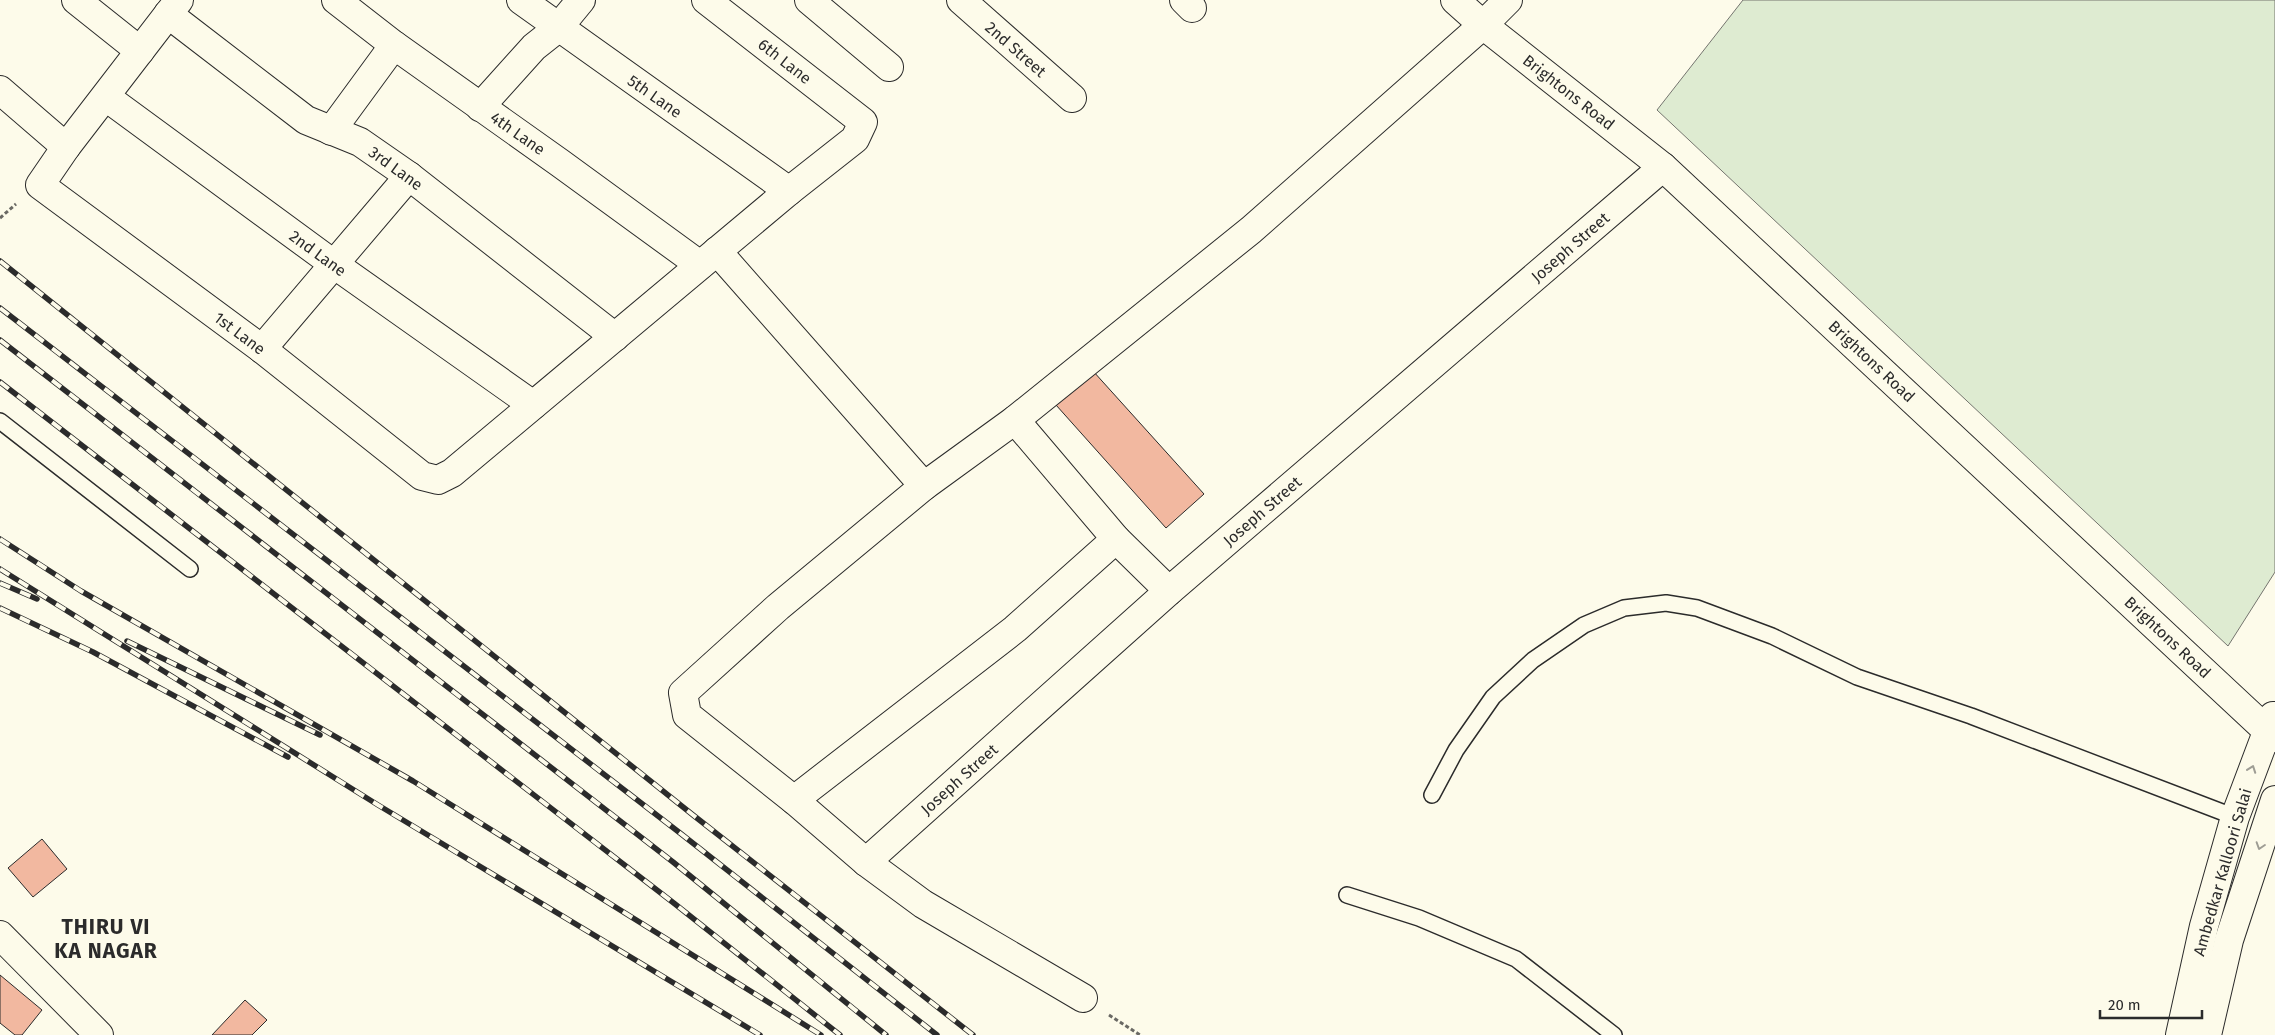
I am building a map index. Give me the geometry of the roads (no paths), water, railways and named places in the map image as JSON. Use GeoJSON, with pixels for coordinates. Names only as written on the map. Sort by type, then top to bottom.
{"type":"FeatureCollection","features":[{"type":"Feature","properties":{"kind":"street"},"geometry":{"type":"LineString","coordinates":[[76,0],[140,51]]}},
{"type":"Feature","properties":{"kind":"street","name":"4th Lane"},"geometry":{"type":"LineString","coordinates":[[336,0],[394,45],[560,163],[709,258],[924,486]]}},
{"type":"Feature","properties":{"kind":"street","name":"5th Lane"},"geometry":{"type":"LineString","coordinates":[[521,0],[789,191]]}},
{"type":"Feature","properties":{"kind":"street"},"geometry":{"type":"LineString","coordinates":[[480,107],[534,47],[558,28],[581,0]]}},
{"type":"Feature","properties":{"kind":"street","name":"6th Lane"},"geometry":{"type":"LineString","coordinates":[[706,0],[863,122],[855,139],[789,191]]}},
{"type":"Feature","properties":{"kind":"street"},"geometry":{"type":"LineString","coordinates":[[810,0],[889,67]]}},
{"type":"Feature","properties":{"kind":"street","name":"2nd Street"},"geometry":{"type":"LineString","coordinates":[[961,0],[1072,98]]}},
{"type":"Feature","properties":{"kind":"street","name":"Brightons Road"},"geometry":{"type":"LineString","coordinates":[[1455,0],[1483,25],[1664,167],[2272,726]]}},
{"type":"Feature","properties":{"kind":"street"},"geometry":{"type":"LineString","coordinates":[[1083,998],[923,904],[866,862],[794,800],[687,715],[683,693],[778,607],[924,486],[1014,420],[1251,230],[1483,25],[1508,0]]}},
{"type":"Feature","properties":{"kind":"street"},"geometry":{"type":"LineString","coordinates":[[0,90],[66,147],[173,7]]}},
{"type":"Feature","properties":{"kind":"street","name":"3rd Lane"},"geometry":{"type":"LineString","coordinates":[[173,7],[306,120],[360,142],[409,176],[615,337]]}},
{"type":"Feature","properties":{"kind":"street"},"geometry":{"type":"LineString","coordinates":[[330,131],[394,45]]}},
{"type":"Feature","properties":{"kind":"street","name":"2nd Lane"},"geometry":{"type":"LineString","coordinates":[[106,97],[335,265],[533,406]]}},
{"type":"Feature","properties":{"kind":"street","name":"1st Lane"},"geometry":{"type":"LineString","coordinates":[[66,147],[40,185],[262,349],[422,476],[438,480],[452,473],[533,406]]}},
{"type":"Feature","properties":{"kind":"street","name":"Joseph Street"},"geometry":{"type":"LineString","coordinates":[[866,862],[1169,591],[1664,167]]}},
{"type":"Feature","properties":{"kind":"street"},"geometry":{"type":"LineString","coordinates":[[262,349],[409,176]]}},
{"type":"Feature","properties":{"kind":"street"},"geometry":{"type":"LineString","coordinates":[[533,406],[789,191]]}},
{"type":"Feature","properties":{"kind":"street"},"geometry":{"type":"LineString","coordinates":[[1014,420],[1116,539],[1169,591]]}},
{"type":"Feature","properties":{"kind":"street"},"geometry":{"type":"LineString","coordinates":[[794,800],[1015,629],[1116,539]]}},
{"type":"Feature","properties":{"kind":"street","name":"Ambedkar Kalloori Salai"},"geometry":{"type":"LineString","coordinates":[[2180,1035],[2204,926],[2235,817],[2272,726]]}},
{"type":"Feature","properties":{"kind":"street","name":"Ambedkar Kalloori Salai"},"geometry":{"type":"LineString","coordinates":[[2207,1035],[2229,940],[2275,800]]}},
{"type":"Feature","properties":{"kind":"street"},"geometry":{"type":"LineString","coordinates":[[0,936],[99,1035]]}},
{"type":"Feature","properties":{"kind":"lane"},"geometry":{"type":"LineString","coordinates":[[0,421],[190,569]]}},
{"type":"Feature","properties":{"kind":"lane"},"geometry":{"type":"LineString","coordinates":[[1432,795],[1456,750],[1493,697],[1533,660],[1584,625],[1624,608],[1666,603],[1697,608],[1772,636],[1857,677],[1980,720],[2235,817]]}},
{"type":"Feature","properties":{"kind":"lane"},"geometry":{"type":"LineString","coordinates":[[1346,895],[1419,918],[1516,959],[1614,1035]]}},
{"type":"Feature","properties":{"kind":"railway"},"geometry":{"type":"LineString","coordinates":[[0,261],[693,815],[973,1035]]}},
{"type":"Feature","properties":{"kind":"railway"},"geometry":{"type":"LineString","coordinates":[[0,308],[680,833],[937,1035]]}},
{"type":"Feature","properties":{"kind":"railway"},"geometry":{"type":"LineString","coordinates":[[0,340],[673,862],[886,1035]]}},
{"type":"Feature","properties":{"kind":"railway"},"geometry":{"type":"LineString","coordinates":[[0,382],[675,904],[840,1035]]}},
{"type":"Feature","properties":{"kind":"railway"},"geometry":{"type":"LineString","coordinates":[[0,539],[81,591],[413,781],[821,1035]]}},
{"type":"Feature","properties":{"kind":"railway"},"geometry":{"type":"LineString","coordinates":[[0,569],[378,805],[760,1035]]}},
{"type":"Feature","properties":{"kind":"railway"},"geometry":{"type":"LineString","coordinates":[[0,583],[37,599]]}},
{"type":"Feature","properties":{"kind":"railway"},"geometry":{"type":"LineString","coordinates":[[0,608],[93,652],[288,757]]}},
{"type":"Feature","properties":{"kind":"railway"},"geometry":{"type":"LineString","coordinates":[[127,641],[320,735]]}},
{"type":"Feature","properties":{"kind":"district","name":"THIRU VI KA NAGAR"},"geometry":{"type":"Point","coordinates":[106,939]}}]}
